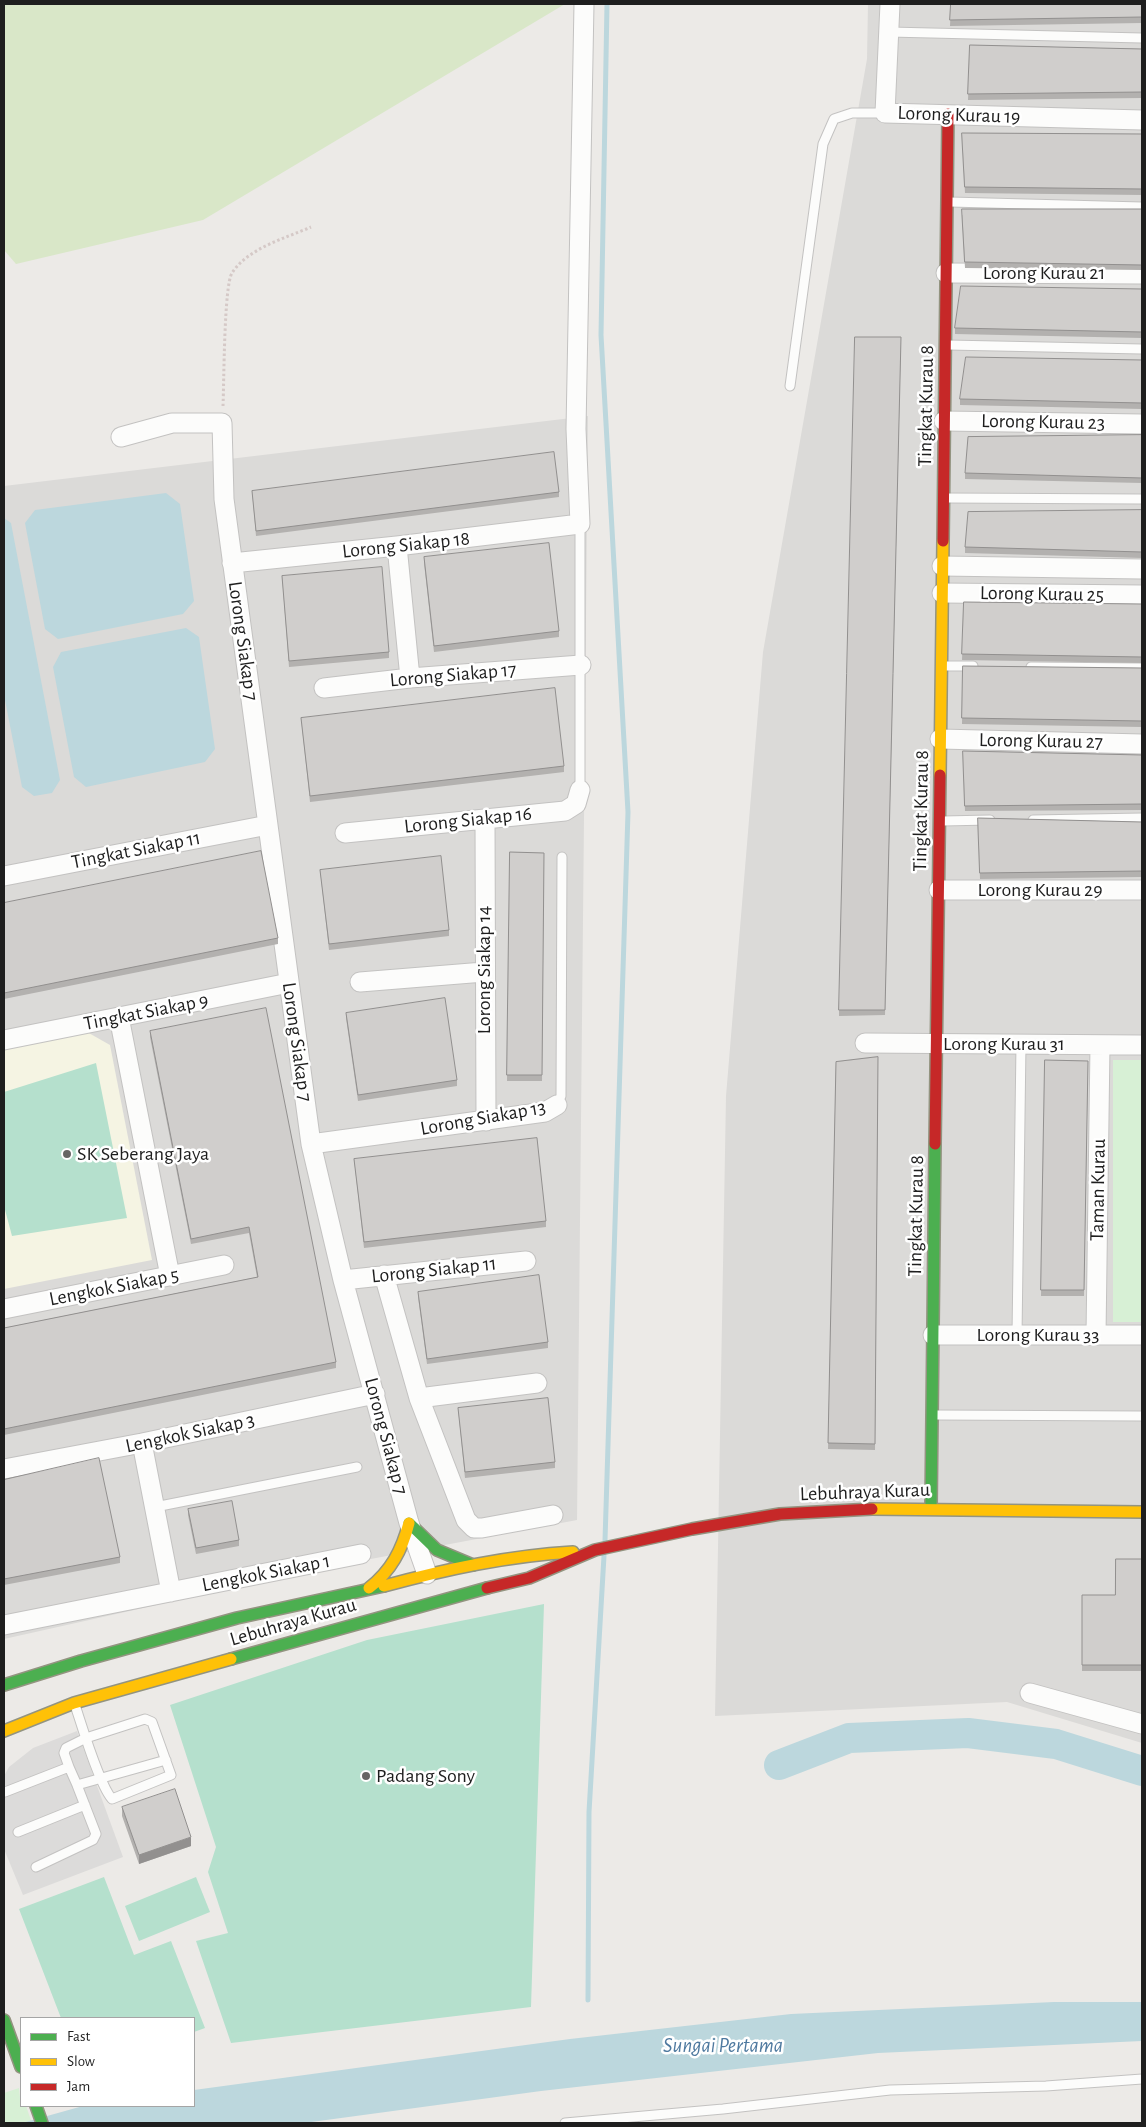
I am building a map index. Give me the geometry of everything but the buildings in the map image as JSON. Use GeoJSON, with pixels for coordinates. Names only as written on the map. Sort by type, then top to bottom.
{"type":"FeatureCollection","features":[{"type":"Feature","properties":{"kind":"street"},"geometry":{"type":"LineString","coordinates":[[580,524],[576,429],[584,4]]}},
{"type":"Feature","properties":{"kind":"street","name":"Lorong Kurau 19"},"geometry":{"type":"LineString","coordinates":[[890,4],[885,112],[1142,120]]}},
{"type":"Feature","properties":{"kind":"street","name":"Tingkat Kurau 8"},"geometry":{"type":"LineString","coordinates":[[931,1508],[948,114]]}},
{"type":"Feature","properties":{"kind":"street","name":"Lorong Kurau 21"},"geometry":{"type":"LineString","coordinates":[[946,273],[1142,274]]}},
{"type":"Feature","properties":{"kind":"street","name":"Lorong Kurau 23"},"geometry":{"type":"LineString","coordinates":[[944,421],[1142,424]]}},
{"type":"Feature","properties":{"kind":"street"},"geometry":{"type":"LineString","coordinates":[[121,437],[172,423],[222,423]]}},
{"type":"Feature","properties":{"kind":"street","name":"Lorong Siakap 7"},"geometry":{"type":"LineString","coordinates":[[222,423],[224,499],[311,1144],[342,1280],[375,1394],[409,1523],[427,1574]]}},
{"type":"Feature","properties":{"kind":"street","name":"Lorong Siakap 18"},"geometry":{"type":"LineString","coordinates":[[232,563],[580,524]]}},
{"type":"Feature","properties":{"kind":"street"},"geometry":{"type":"LineString","coordinates":[[397,546],[410,678]]}},
{"type":"Feature","properties":{"kind":"street","name":"Lorong Kurau 25"},"geometry":{"type":"LineString","coordinates":[[942,566],[1142,569]]}},
{"type":"Feature","properties":{"kind":"street","name":"Lorong Kurau 25"},"geometry":{"type":"LineString","coordinates":[[942,593],[1142,595]]}},
{"type":"Feature","properties":{"kind":"street","name":"Lorong Siakap 17"},"geometry":{"type":"LineString","coordinates":[[324,688],[410,678],[581,665]]}},
{"type":"Feature","properties":{"kind":"street","name":"Lorong Kurau 27"},"geometry":{"type":"LineString","coordinates":[[940,739],[1142,744]]}},
{"type":"Feature","properties":{"kind":"street","name":"Lorong Siakap 16"},"geometry":{"type":"LineString","coordinates":[[345,833],[565,811],[576,804],[580,790]]}},
{"type":"Feature","properties":{"kind":"street","name":"Lorong Siakap 14"},"geometry":{"type":"LineString","coordinates":[[485,819],[484,972],[486,1121]]}},
{"type":"Feature","properties":{"kind":"street","name":"Tingkat Siakap 11"},"geometry":{"type":"LineString","coordinates":[[4,876],[268,825]]}},
{"type":"Feature","properties":{"kind":"street","name":"Lorong Kurau 29"},"geometry":{"type":"LineString","coordinates":[[938,890],[1142,890]]}},
{"type":"Feature","properties":{"kind":"street"},"geometry":{"type":"LineString","coordinates":[[360,982],[484,972]]}},
{"type":"Feature","properties":{"kind":"street","name":"Tingkat Siakap 9"},"geometry":{"type":"LineString","coordinates":[[4,1040],[289,983]]}},
{"type":"Feature","properties":{"kind":"street"},"geometry":{"type":"LineString","coordinates":[[119,1017],[170,1276]]}},
{"type":"Feature","properties":{"kind":"street","name":"Lorong Kurau 31"},"geometry":{"type":"LineString","coordinates":[[865,1043],[1142,1045]]}},
{"type":"Feature","properties":{"kind":"street","name":"Taman Kurau"},"geometry":{"type":"LineString","coordinates":[[1096,1335],[1100,1045]]}},
{"type":"Feature","properties":{"kind":"street","name":"Lorong Siakap 13"},"geometry":{"type":"LineString","coordinates":[[311,1144],[545,1112],[556,1105]]}},
{"type":"Feature","properties":{"kind":"street","name":"Lorong Siakap 11"},"geometry":{"type":"LineString","coordinates":[[342,1280],[526,1261]]}},
{"type":"Feature","properties":{"kind":"street","name":"Lengkok Siakap 5"},"geometry":{"type":"LineString","coordinates":[[4,1309],[224,1265]]}},
{"type":"Feature","properties":{"kind":"street"},"geometry":{"type":"LineString","coordinates":[[384,1275],[419,1398],[466,1520],[474,1528],[554,1515]]}},
{"type":"Feature","properties":{"kind":"street","name":"Lorong Kurau 33"},"geometry":{"type":"LineString","coordinates":[[933,1335],[1142,1334]]}},
{"type":"Feature","properties":{"kind":"street"},"geometry":{"type":"LineString","coordinates":[[419,1398],[536,1383]]}},
{"type":"Feature","properties":{"kind":"street","name":"Lengkok Siakap 3"},"geometry":{"type":"LineString","coordinates":[[4,1469],[142,1443],[375,1394]]}},
{"type":"Feature","properties":{"kind":"street"},"geometry":{"type":"LineString","coordinates":[[142,1443],[172,1592]]}},
{"type":"Feature","properties":{"kind":"street","name":"Lebuhraya Kurau"},"geometry":{"type":"LineString","coordinates":[[4,1685],[82,1661],[237,1618],[364,1591],[427,1574],[522,1555],[594,1550],[692,1529],[780,1514],[872,1508],[1142,1512]]}},
{"type":"Feature","properties":{"kind":"street"},"geometry":{"type":"LineString","coordinates":[[364,1591],[384,1578],[395,1564],[403,1546],[409,1523],[437,1550],[473,1565]]}},
{"type":"Feature","properties":{"kind":"street","name":"Lebuhraya Kurau"},"geometry":{"type":"LineString","coordinates":[[4,1731],[74,1703],[459,1595],[529,1578],[594,1550]]}},
{"type":"Feature","properties":{"kind":"street","name":"Lengkok Siakap 1"},"geometry":{"type":"LineString","coordinates":[[4,1625],[361,1554]]}},
{"type":"Feature","properties":{"kind":"street"},"geometry":{"type":"LineString","coordinates":[[414,1592],[422,1584],[427,1574]]}},
{"type":"Feature","properties":{"kind":"street"},"geometry":{"type":"LineString","coordinates":[[322,1634],[346,1614]]}},
{"type":"Feature","properties":{"kind":"street"},"geometry":{"type":"LineString","coordinates":[[237,1618],[252,1622],[257,1633],[257,1646],[246,1655]]}},
{"type":"Feature","properties":{"kind":"street"},"geometry":{"type":"LineString","coordinates":[[33,1664],[82,1661]]}},
{"type":"Feature","properties":{"kind":"street"},"geometry":{"type":"LineString","coordinates":[[1030,1693],[1142,1724]]}},
{"type":"Feature","properties":{"kind":"street"},"geometry":{"type":"LineString","coordinates":[[4,1744],[47,1713]]}},
{"type":"Feature","properties":{"kind":"street"},"geometry":{"type":"LineString","coordinates":[[4,2020],[20,2064]]}},
{"type":"Feature","properties":{"kind":"street"},"geometry":{"type":"LineString","coordinates":[[36,2107],[42,2123]]}},
{"type":"Feature","properties":{"kind":"lane"},"geometry":{"type":"LineString","coordinates":[[889,32],[1142,38]]}},
{"type":"Feature","properties":{"kind":"lane"},"geometry":{"type":"LineString","coordinates":[[790,386],[823,144],[834,119],[852,113],[885,112]]}},
{"type":"Feature","properties":{"kind":"lane"},"geometry":{"type":"LineString","coordinates":[[947,202],[1142,207]]}},
{"type":"Feature","properties":{"kind":"lane"},"geometry":{"type":"LineString","coordinates":[[945,345],[1142,349]]}},
{"type":"Feature","properties":{"kind":"lane"},"geometry":{"type":"LineString","coordinates":[[943,498],[1142,499]]}},
{"type":"Feature","properties":{"kind":"lane"},"geometry":{"type":"LineString","coordinates":[[580,524],[580,790]]}},
{"type":"Feature","properties":{"kind":"lane"},"geometry":{"type":"LineString","coordinates":[[941,666],[980,666]]}},
{"type":"Feature","properties":{"kind":"lane"},"geometry":{"type":"LineString","coordinates":[[1018,666],[1142,668]]}},
{"type":"Feature","properties":{"kind":"lane"},"geometry":{"type":"LineString","coordinates":[[1026,820],[1142,818]]}},
{"type":"Feature","properties":{"kind":"lane"},"geometry":{"type":"LineString","coordinates":[[939,821],[997,820]]}},
{"type":"Feature","properties":{"kind":"lane","name":"Lorong Siakap 13"},"geometry":{"type":"LineString","coordinates":[[556,1105],[561,1096],[562,857]]}},
{"type":"Feature","properties":{"kind":"lane"},"geometry":{"type":"LineString","coordinates":[[1017,1335],[1021,1044]]}},
{"type":"Feature","properties":{"kind":"lane"},"geometry":{"type":"LineString","coordinates":[[932,1414],[1142,1416]]}},
{"type":"Feature","properties":{"kind":"lane"},"geometry":{"type":"LineString","coordinates":[[156,1507],[356,1467]]}},
{"type":"Feature","properties":{"kind":"lane"},"geometry":{"type":"LineString","coordinates":[[36,1867],[93,1840],[96,1834],[64,1753],[66,1748],[86,1738],[145,1719],[152,1722],[171,1775],[112,1799],[101,1778],[86,1738],[74,1703]]}},
{"type":"Feature","properties":{"kind":"lane"},"geometry":{"type":"LineString","coordinates":[[77,1785],[166,1760]]}},
{"type":"Feature","properties":{"kind":"lane"},"geometry":{"type":"LineString","coordinates":[[5,1792],[69,1767]]}},
{"type":"Feature","properties":{"kind":"lane"},"geometry":{"type":"LineString","coordinates":[[18,1832],[85,1805]]}},
{"type":"Feature","properties":{"kind":"lane"},"geometry":{"type":"LineString","coordinates":[[565,2123],[723,2109],[890,2090],[1046,2086],[1142,2079]]}},
{"type":"Feature","properties":{"kind":"path"},"geometry":{"type":"LineString","coordinates":[[222,423],[228,294],[232,273],[252,254],[311,227]]}},
{"type":"Feature","properties":{"kind":"shaded area"},"geometry":{"type":"Polygon","coordinates":[[[868,4],[1142,4],[1142,1743],[1007,1702],[715,1716],[726,1096],[763,652],[867,59],[868,4]]]}},
{"type":"Feature","properties":{"kind":"shaded area"},"geometry":{"type":"Polygon","coordinates":[[[588,416],[577,1520],[318,1569],[4,1639],[4,486],[588,416]]]}},
{"type":"Feature","properties":{"kind":"shaded area","name":"SK Seberang Jaya"},"geometry":{"type":"Polygon","coordinates":[[[87,1032],[110,1045],[152,1260],[4,1289],[4,1049],[87,1032]]]}},
{"type":"Feature","properties":{"kind":"shaded area"},"geometry":{"type":"Polygon","coordinates":[[[77,1731],[123,1857],[23,1895],[4,1849],[4,1776],[9,1767],[33,1748],[77,1731]]]}},
{"type":"Feature","properties":{"kind":"green space"},"geometry":{"type":"Polygon","coordinates":[[[4,4],[565,4],[203,220],[16,264],[4,250],[4,4]]]}},
{"type":"Feature","properties":{"kind":"green space"},"geometry":{"type":"Polygon","coordinates":[[[1113,1060],[1142,1060],[1142,1322],[1113,1322],[1113,1060]]]}},
{"type":"Feature","properties":{"kind":"green space"},"geometry":{"type":"Polygon","coordinates":[[[96,1063],[127,1218],[12,1236],[4,1206],[4,1092],[96,1063]]]}},
{"type":"Feature","properties":{"kind":"green space","name":"Padang Sony"},"geometry":{"type":"Polygon","coordinates":[[[544,1604],[531,2007],[231,2043],[196,1941],[228,1933],[208,1872],[216,1847],[170,1705],[367,1640],[544,1604]]]}},
{"type":"Feature","properties":{"kind":"green space"},"geometry":{"type":"Polygon","coordinates":[[[104,1877],[134,1955],[171,1941],[205,2028],[195,2032],[195,2017],[61,2017],[19,1909],[104,1877]]]}},
{"type":"Feature","properties":{"kind":"green space"},"geometry":{"type":"Polygon","coordinates":[[[196,1877],[210,1912],[139,1941],[125,1906],[196,1877]]]}},
{"type":"Feature","properties":{"kind":"green space"},"geometry":{"type":"Polygon","coordinates":[[[19,2088],[20,2107],[26,2107],[32,2123],[4,2123],[4,2093],[19,2088]]]}},
{"type":"Feature","properties":{"kind":"water"},"geometry":{"type":"Polygon","coordinates":[[[166,493],[180,504],[194,601],[183,614],[58,639],[45,629],[25,523],[35,510],[166,493]]]}},
{"type":"Feature","properties":{"kind":"water"},"geometry":{"type":"Polygon","coordinates":[[[4,518],[11,523],[60,780],[52,793],[34,796],[22,787],[4,695],[4,518]]]}},
{"type":"Feature","properties":{"kind":"water"},"geometry":{"type":"Polygon","coordinates":[[[186,628],[199,637],[215,749],[205,762],[86,787],[74,777],[53,667],[61,652],[186,628]]]}},
{"type":"Feature","properties":{"kind":"water","name":"Sungai Pertama"},"geometry":{"type":"Polygon","coordinates":[[[1054,2002],[1142,2002],[1142,2041],[878,2053],[541,2091],[304,2123],[22,2123],[79,2107],[195,2107],[195,2090],[570,2039],[791,2014],[1054,2002]]]}},
{"type":"Feature","properties":{"kind":"waterway"},"geometry":{"type":"LineString","coordinates":[[605,1540],[628,812],[601,335],[607,4]]}},
{"type":"Feature","properties":{"kind":"waterway"},"geometry":{"type":"LineString","coordinates":[[588,2000],[589,1812],[604,1556]]}},
{"type":"Feature","properties":{"kind":"waterway"},"geometry":{"type":"LineString","coordinates":[[779,1765],[849,1738],[968,1733],[1056,1744],[1142,1771]]}},
{"type":"Feature","properties":{"kind":"traffic: fast"},"geometry":{"type":"LineString","coordinates":[[931,1508],[935,1144]]}},
{"type":"Feature","properties":{"kind":"traffic: fast"},"geometry":{"type":"LineString","coordinates":[[409,1523],[437,1550],[473,1565]]}},
{"type":"Feature","properties":{"kind":"traffic: fast"},"geometry":{"type":"LineString","coordinates":[[4,1685],[81,1661],[237,1618],[384,1586]]}},
{"type":"Feature","properties":{"kind":"traffic: fast"},"geometry":{"type":"LineString","coordinates":[[231,1659],[487,1588]]}},
{"type":"Feature","properties":{"kind":"traffic: fast"},"geometry":{"type":"LineString","coordinates":[[4,2020],[20,2064]]}},
{"type":"Feature","properties":{"kind":"traffic: fast"},"geometry":{"type":"LineString","coordinates":[[36,2107],[42,2123]]}},
{"type":"Feature","properties":{"kind":"traffic: slow"},"geometry":{"type":"LineString","coordinates":[[940,775],[943,541]]}},
{"type":"Feature","properties":{"kind":"traffic: slow"},"geometry":{"type":"LineString","coordinates":[[872,1509],[1142,1512]]}},
{"type":"Feature","properties":{"kind":"traffic: slow"},"geometry":{"type":"LineString","coordinates":[[369,1588],[384,1574],[395,1559],[409,1523]]}},
{"type":"Feature","properties":{"kind":"traffic: slow"},"geometry":{"type":"LineString","coordinates":[[384,1586],[477,1564],[573,1552]]}},
{"type":"Feature","properties":{"kind":"traffic: slow"},"geometry":{"type":"LineString","coordinates":[[4,1731],[74,1703],[231,1659]]}},
{"type":"Feature","properties":{"kind":"traffic: jam"},"geometry":{"type":"LineString","coordinates":[[943,541],[948,114]]}},
{"type":"Feature","properties":{"kind":"traffic: jam"},"geometry":{"type":"LineString","coordinates":[[935,1144],[940,775]]}},
{"type":"Feature","properties":{"kind":"traffic: jam"},"geometry":{"type":"LineString","coordinates":[[487,1588],[529,1578],[595,1550],[692,1529],[780,1514],[872,1509]]}},
{"type":"Feature","properties":{"kind":"place","name":"SK Seberang Jaya"},"geometry":{"type":"Point","coordinates":[67,1154]}},
{"type":"Feature","properties":{"kind":"place","name":"Padang Sony"},"geometry":{"type":"Point","coordinates":[366,1776]}}]}
